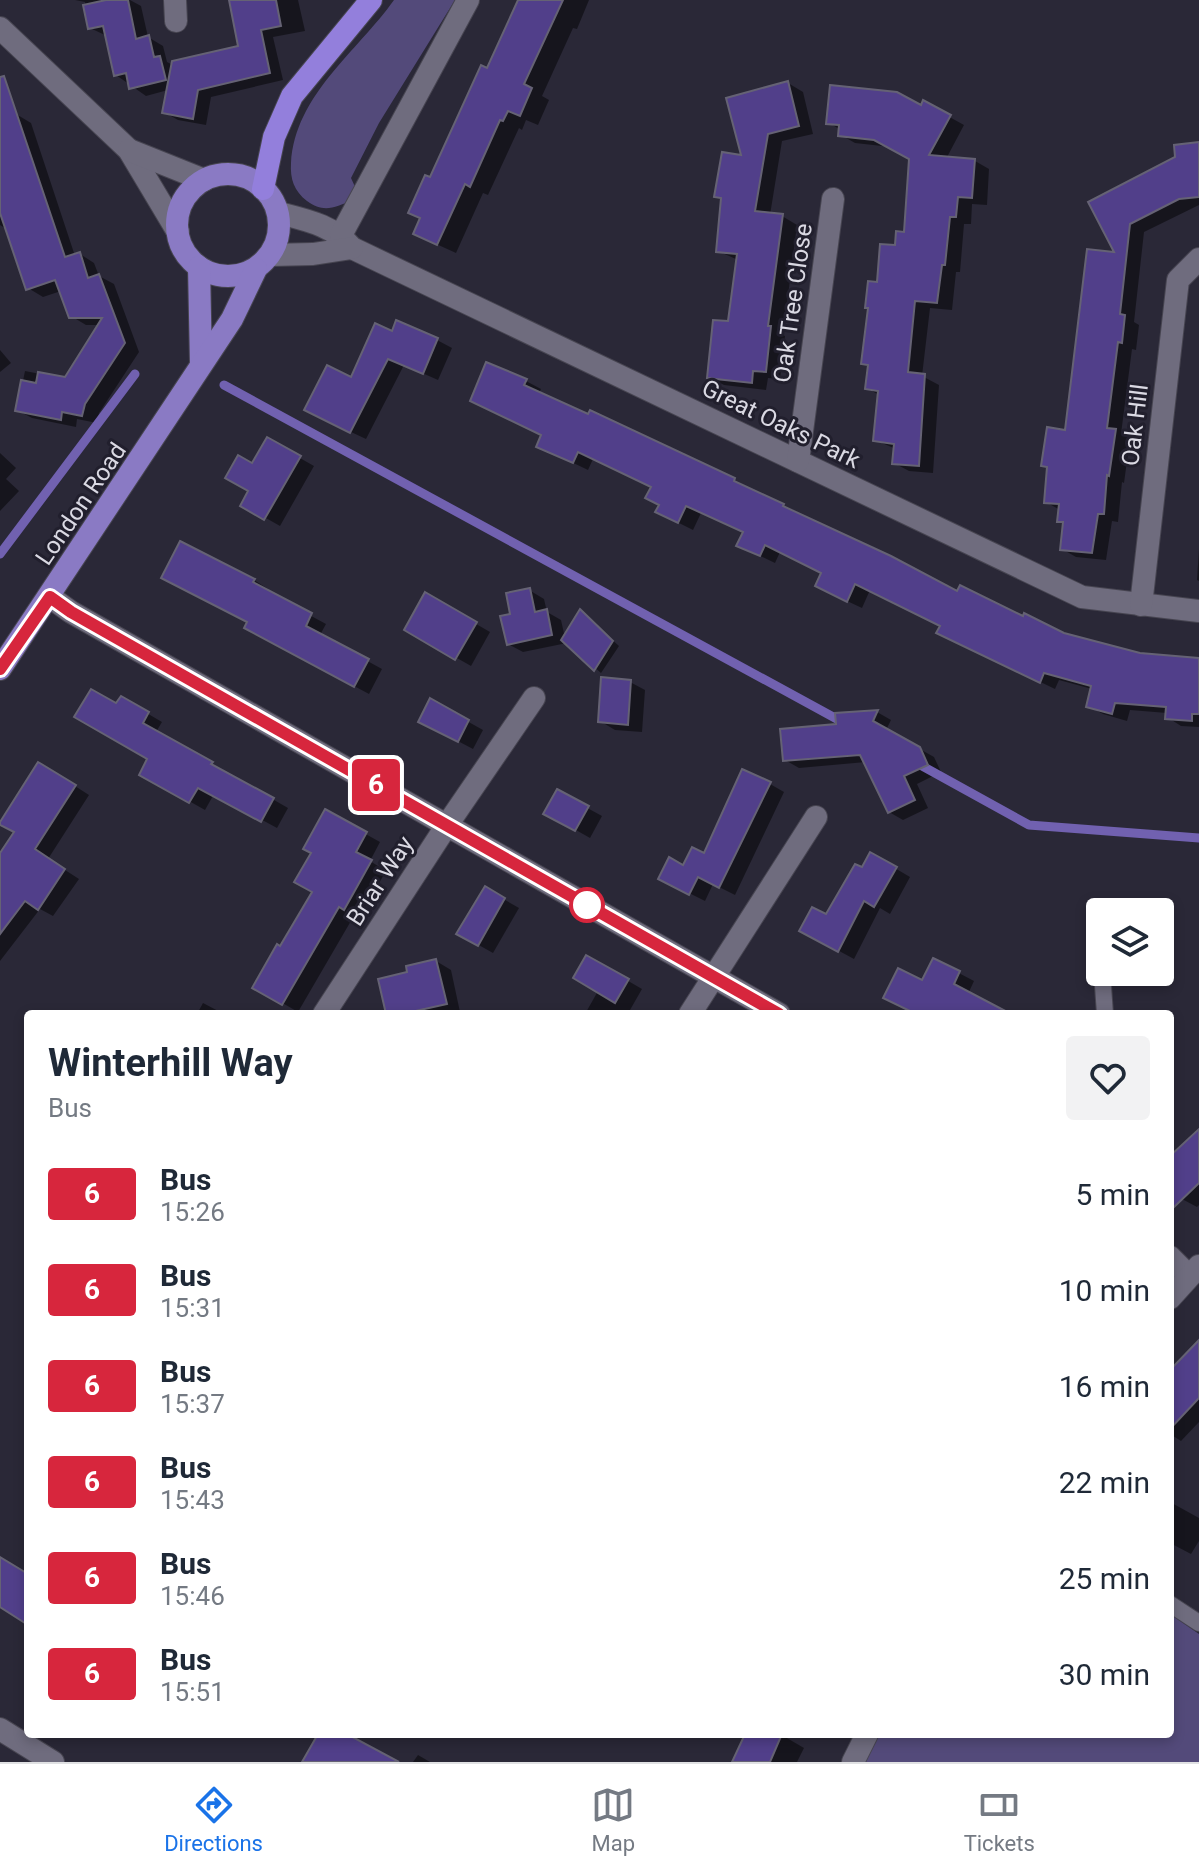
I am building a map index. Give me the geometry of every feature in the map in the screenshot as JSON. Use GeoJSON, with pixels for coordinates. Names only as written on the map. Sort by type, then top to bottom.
{"type":"FeatureCollection","features":[{"type":"Feature","properties":{"kind":"highway"},"geometry":{"type":"LineString","coordinates":[[263,189],[274,137],[292,96],[371,0]]}},
{"type":"Feature","properties":{"kind":"main road"},"geometry":{"type":"LineString","coordinates":[[235,175],[250,180],[263,189],[279,213],[278,235],[263,262],[236,276],[219,275],[199,267],[182,247],[178,212],[184,197],[204,180],[235,175]]}},
{"type":"Feature","properties":{"kind":"main road","name":"London Road"},"geometry":{"type":"LineString","coordinates":[[0,669],[160,431],[232,319],[263,262]]}},
{"type":"Feature","properties":{"kind":"main road"},"geometry":{"type":"LineString","coordinates":[[199,267],[201,364]]}},
{"type":"Feature","properties":{"kind":"street"},"geometry":{"type":"LineString","coordinates":[[263,262],[313,254],[346,242],[468,0]]}},
{"type":"Feature","properties":{"kind":"street"},"geometry":{"type":"LineString","coordinates":[[0,28],[129,150],[178,232]]}},
{"type":"Feature","properties":{"kind":"street"},"geometry":{"type":"LineString","coordinates":[[129,150],[204,180]]}},
{"type":"Feature","properties":{"kind":"street","name":"Oak Tree Close"},"geometry":{"type":"LineString","coordinates":[[798,461],[833,199]]}},
{"type":"Feature","properties":{"kind":"street","name":"Great Oaks Park"},"geometry":{"type":"LineString","coordinates":[[279,213],[317,222],[346,242],[1082,597],[1199,611]]}},
{"type":"Feature","properties":{"kind":"street","name":"Oak Hill"},"geometry":{"type":"LineString","coordinates":[[1141,605],[1178,280],[1199,259]]}},
{"type":"Feature","properties":{"kind":"street"},"geometry":{"type":"LineString","coordinates":[[50,597],[71,612],[772,1010]]}},
{"type":"Feature","properties":{"kind":"street","name":"Briar Way"},"geometry":{"type":"LineString","coordinates":[[327,1010],[534,698]]}},
{"type":"Feature","properties":{"kind":"street"},"geometry":{"type":"LineString","coordinates":[[692,1010],[816,817]]}},
{"type":"Feature","properties":{"kind":"street"},"geometry":{"type":"LineString","coordinates":[[1174,1259],[1194,1271],[1174,1294]]}},
{"type":"Feature","properties":{"kind":"street"},"geometry":{"type":"LineString","coordinates":[[0,1729],[53,1762]]}},
{"type":"Feature","properties":{"kind":"street"},"geometry":{"type":"LineString","coordinates":[[853,1762],[865,1738]]}},
{"type":"Feature","properties":{"kind":"lane"},"geometry":{"type":"LineString","coordinates":[[1103,986],[1105,1010]]}},
{"type":"Feature","properties":{"kind":"lane"},"geometry":{"type":"LineString","coordinates":[[1174,1607],[1199,1623]]}},
{"type":"Feature","properties":{"kind":"shaded area"},"geometry":{"type":"Polygon","coordinates":[[[394,0],[455,0],[379,123],[351,178],[356,189],[352,200],[335,207],[318,207],[303,197],[294,184],[291,163],[295,139],[316,95],[394,0]]]}},
{"type":"Feature","properties":{"kind":"shaded area"},"geometry":{"type":"Polygon","coordinates":[[[1174,1617],[1199,1634],[1199,1762],[860,1762],[872,1738],[1174,1738],[1174,1617]]]}},
{"type":"Feature","properties":{"kind":"building"},"geometry":{"type":"Polygon","coordinates":[[[106,0],[128,0],[136,39],[149,35],[154,57],[160,56],[166,80],[129,89],[126,73],[114,76],[103,26],[88,29],[83,5],[106,0]]]}},
{"type":"Feature","properties":{"kind":"building"},"geometry":{"type":"Polygon","coordinates":[[[229,0],[276,0],[281,26],[261,30],[270,73],[198,90],[193,119],[162,113],[172,61],[238,46],[229,0]]]}},
{"type":"Feature","properties":{"kind":"building"},"geometry":{"type":"Polygon","coordinates":[[[518,0],[563,0],[524,84],[532,88],[520,116],[508,111],[503,121],[500,120],[470,187],[465,184],[437,245],[413,234],[420,218],[408,213],[425,175],[430,177],[481,65],[487,68],[518,0]]]}},
{"type":"Feature","properties":{"kind":"building"},"geometry":{"type":"Polygon","coordinates":[[[4,76],[65,257],[80,252],[88,278],[99,274],[125,343],[85,404],[82,416],[62,412],[61,420],[15,411],[21,380],[36,383],[38,372],[65,377],[102,318],[69,318],[55,280],[26,290],[0,213],[0,77],[4,76]]]}},
{"type":"Feature","properties":{"kind":"building"},"geometry":{"type":"Polygon","coordinates":[[[788,81],[799,126],[768,134],[755,211],[783,214],[768,326],[771,326],[766,372],[753,371],[752,383],[707,378],[713,320],[728,321],[737,254],[716,252],[721,198],[714,197],[722,152],[741,155],[726,98],[788,81]]]}},
{"type":"Feature","properties":{"kind":"building"},"geometry":{"type":"Polygon","coordinates":[[[830,85],[897,92],[921,105],[923,100],[951,115],[929,155],[975,159],[972,198],[958,197],[956,217],[950,217],[937,303],[915,301],[908,372],[925,374],[919,466],[892,464],[894,444],[873,441],[878,391],[865,389],[868,365],[861,364],[868,281],[877,282],[880,244],[895,245],[896,231],[904,232],[909,159],[874,140],[838,136],[839,125],[826,124],[830,85]]]}},
{"type":"Feature","properties":{"kind":"building"},"geometry":{"type":"Polygon","coordinates":[[[1199,142],[1199,197],[1179,199],[1130,224],[1120,314],[1125,315],[1122,343],[1118,342],[1107,428],[1116,429],[1107,475],[1104,514],[1098,514],[1092,553],[1060,550],[1063,522],[1057,522],[1059,504],[1044,503],[1047,467],[1041,466],[1047,427],[1065,430],[1087,249],[1114,252],[1088,202],[1175,157],[1174,145],[1199,142]]]}},
{"type":"Feature","properties":{"kind":"building"},"geometry":{"type":"Polygon","coordinates":[[[396,320],[438,338],[423,374],[388,359],[350,433],[304,410],[327,365],[351,377],[375,323],[392,331],[396,320]]]}},
{"type":"Feature","properties":{"kind":"building"},"geometry":{"type":"Polygon","coordinates":[[[486,362],[527,379],[524,385],[588,414],[590,410],[735,478],[734,481],[783,506],[891,556],[957,591],[960,585],[1064,633],[1140,653],[1199,658],[1199,714],[1192,714],[1192,721],[1165,719],[1166,707],[1115,703],[1112,714],[1086,707],[1091,686],[1044,673],[1040,683],[936,633],[940,626],[855,584],[847,602],[815,586],[821,573],[765,545],[760,556],[736,546],[743,532],[686,506],[678,523],[655,512],[659,505],[645,498],[651,487],[578,452],[573,463],[536,447],[541,435],[470,401],[486,362]]]}},
{"type":"Feature","properties":{"kind":"building"},"geometry":{"type":"Polygon","coordinates":[[[267,437],[301,456],[264,520],[240,506],[248,491],[225,478],[238,455],[252,463],[267,437]]]}},
{"type":"Feature","properties":{"kind":"building"},"geometry":{"type":"Polygon","coordinates":[[[180,541],[255,579],[253,582],[312,613],[306,626],[369,659],[354,687],[244,628],[247,622],[161,578],[180,541]]]}},
{"type":"Feature","properties":{"kind":"building"},"geometry":{"type":"Polygon","coordinates":[[[530,588],[535,612],[547,609],[552,635],[507,645],[500,616],[510,614],[506,593],[530,588]]]}},
{"type":"Feature","properties":{"kind":"building"},"geometry":{"type":"Polygon","coordinates":[[[425,592],[477,622],[455,660],[404,630],[425,592]]]}},
{"type":"Feature","properties":{"kind":"building"},"geometry":{"type":"Polygon","coordinates":[[[580,609],[613,641],[594,671],[561,640],[580,609]]]}},
{"type":"Feature","properties":{"kind":"building"},"geometry":{"type":"Polygon","coordinates":[[[601,677],[631,680],[628,725],[598,722],[601,677]]]}},
{"type":"Feature","properties":{"kind":"building"},"geometry":{"type":"Polygon","coordinates":[[[91,689],[116,703],[121,696],[149,712],[143,723],[274,798],[261,822],[198,788],[189,803],[139,775],[147,759],[74,717],[91,689]]]}},
{"type":"Feature","properties":{"kind":"building"},"geometry":{"type":"Polygon","coordinates":[[[430,698],[469,720],[458,742],[418,722],[430,698]]]}},
{"type":"Feature","properties":{"kind":"building"},"geometry":{"type":"Polygon","coordinates":[[[878,710],[873,721],[920,747],[928,765],[904,776],[915,800],[888,813],[860,755],[783,761],[780,729],[836,724],[835,713],[878,710]]]}},
{"type":"Feature","properties":{"kind":"building"},"geometry":{"type":"Polygon","coordinates":[[[38,762],[76,785],[35,849],[65,869],[38,910],[25,901],[0,934],[0,853],[14,832],[0,825],[0,822],[38,762]]]}},
{"type":"Feature","properties":{"kind":"building"},"geometry":{"type":"Polygon","coordinates":[[[742,769],[771,782],[719,888],[698,877],[689,895],[658,879],[669,857],[683,865],[692,847],[704,853],[742,769]]]}},
{"type":"Feature","properties":{"kind":"building"},"geometry":{"type":"Polygon","coordinates":[[[557,789],[589,806],[575,831],[543,814],[557,789]]]}},
{"type":"Feature","properties":{"kind":"building"},"geometry":{"type":"Polygon","coordinates":[[[325,809],[367,832],[356,852],[372,860],[344,910],[339,907],[282,1005],[252,988],[312,892],[294,882],[311,853],[303,849],[325,809]]]}},
{"type":"Feature","properties":{"kind":"building"},"geometry":{"type":"Polygon","coordinates":[[[870,852],[897,867],[874,907],[864,901],[838,952],[799,931],[812,907],[826,914],[855,864],[862,867],[870,852]]]}},
{"type":"Feature","properties":{"kind":"building"},"geometry":{"type":"Polygon","coordinates":[[[485,886],[505,898],[478,946],[456,934],[485,886]]]}},
{"type":"Feature","properties":{"kind":"building"},"geometry":{"type":"Polygon","coordinates":[[[586,955],[629,979],[615,1003],[573,978],[586,955]]]}},
{"type":"Feature","properties":{"kind":"building"},"geometry":{"type":"Polygon","coordinates":[[[933,958],[960,971],[954,984],[1003,1010],[908,1010],[883,998],[898,968],[922,980],[933,958]]]}},
{"type":"Feature","properties":{"kind":"building"},"geometry":{"type":"Polygon","coordinates":[[[436,959],[447,1004],[420,1010],[385,1010],[378,979],[407,972],[406,966],[436,959]]]}},
{"type":"Feature","properties":{"kind":"building"},"geometry":{"type":"Polygon","coordinates":[[[1199,1129],[1199,1183],[1174,1207],[1174,1152],[1199,1129]]]}},
{"type":"Feature","properties":{"kind":"building"},"geometry":{"type":"Polygon","coordinates":[[[1199,1340],[1199,1398],[1174,1425],[1174,1366],[1199,1340]]]}},
{"type":"Feature","properties":{"kind":"building"},"geometry":{"type":"Polygon","coordinates":[[[0,1557],[24,1572],[24,1622],[0,1607],[0,1557]]]}},
{"type":"Feature","properties":{"kind":"building"},"geometry":{"type":"Polygon","coordinates":[[[316,1738],[354,1738],[399,1762],[302,1762],[316,1738]]]}},
{"type":"Feature","properties":{"kind":"building"},"geometry":{"type":"Polygon","coordinates":[[[743,1738],[780,1738],[770,1762],[732,1762],[743,1738]]]}},
{"type":"Feature","properties":{"kind":"waterway"},"geometry":{"type":"LineString","coordinates":[[0,554],[135,374]]}},
{"type":"Feature","properties":{"kind":"waterway"},"geometry":{"type":"LineString","coordinates":[[224,385],[846,724]]}},
{"type":"Feature","properties":{"kind":"waterway"},"geometry":{"type":"LineString","coordinates":[[915,762],[1029,825],[1199,838]]}},
{"type":"Feature","properties":{"kind":"bus line","name":"6"},"geometry":{"type":"LineString","coordinates":[[0,669],[50,597],[71,612],[772,1010]]}}]}
